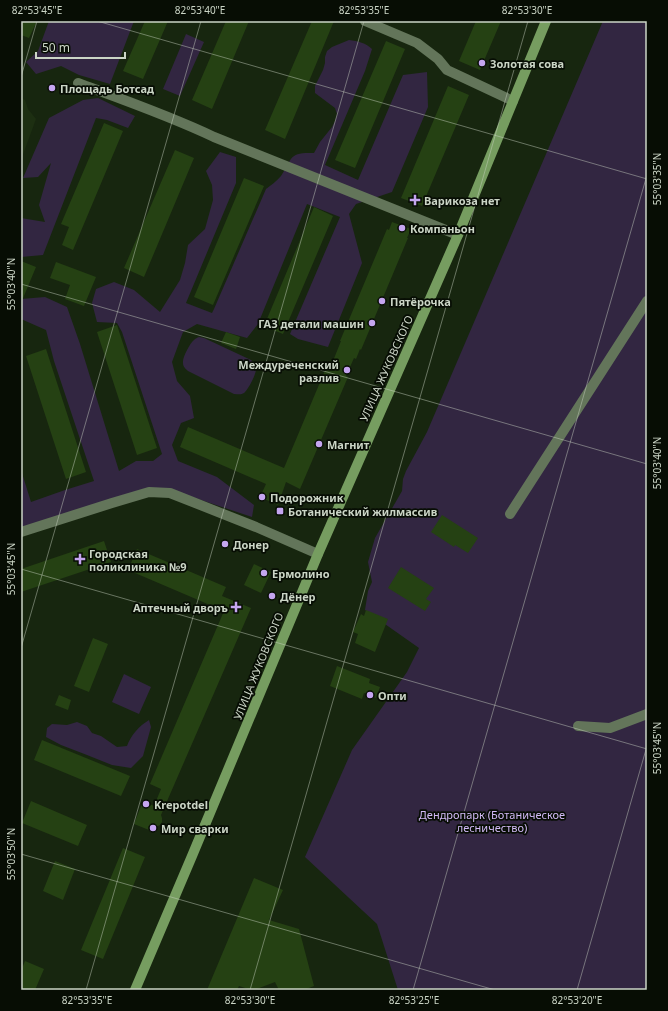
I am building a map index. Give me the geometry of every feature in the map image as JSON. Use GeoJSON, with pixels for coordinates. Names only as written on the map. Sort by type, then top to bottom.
{"type":"FeatureCollection","features":[{"type":"Feature","properties":{"kind":"main road","name":"УЛИЦА ЖУКОВСКОГО"},"geometry":{"type":"LineString","coordinates":[[135,990],[318,554],[458,235],[546,21]]}},
{"type":"Feature","properties":{"kind":"street"},"geometry":{"type":"LineString","coordinates":[[365,21],[416,42],[438,60],[447,70],[513,101]]}},
{"type":"Feature","properties":{"kind":"street"},"geometry":{"type":"LineString","coordinates":[[78,83],[144,107],[214,137],[458,235]]}},
{"type":"Feature","properties":{"kind":"street"},"geometry":{"type":"LineString","coordinates":[[510,514],[647,301]]}},
{"type":"Feature","properties":{"kind":"street"},"geometry":{"type":"LineString","coordinates":[[21,532],[149,492],[170,492],[318,554]]}},
{"type":"Feature","properties":{"kind":"street"},"geometry":{"type":"LineString","coordinates":[[578,726],[610,728],[647,714]]}},
{"type":"Feature","properties":{"kind":"shaded area"},"geometry":{"type":"Polygon","coordinates":[[[21,98],[25,100],[28,109],[36,119],[21,160],[21,98]]]}},
{"type":"Feature","properties":{"kind":"green space"},"geometry":{"type":"Polygon","coordinates":[[[49,21],[134,21],[110,84],[79,75],[61,66],[36,74],[26,62],[38,51],[49,21]]]}},
{"type":"Feature","properties":{"kind":"green space","name":"Дендропарк (Ботаническое лесничество)"},"geometry":{"type":"Polygon","coordinates":[[[603,21],[647,21],[647,990],[398,990],[377,924],[305,857],[352,750],[407,672],[419,648],[365,610],[368,591],[372,582],[368,562],[375,538],[402,491],[403,479],[406,471],[427,432],[603,21]]]}},
{"type":"Feature","properties":{"kind":"green space"},"geometry":{"type":"Polygon","coordinates":[[[186,34],[204,42],[180,96],[163,89],[186,34]]]}},
{"type":"Feature","properties":{"kind":"green space"},"geometry":{"type":"Polygon","coordinates":[[[349,40],[362,43],[372,49],[365,71],[325,165],[358,180],[403,75],[427,72],[428,107],[392,192],[356,204],[349,214],[362,263],[328,347],[298,339],[290,334],[340,217],[307,204],[258,324],[247,338],[197,324],[183,332],[172,362],[177,381],[190,396],[194,418],[181,423],[172,445],[178,461],[217,477],[254,505],[252,517],[168,489],[21,528],[21,470],[31,502],[94,481],[54,361],[46,330],[21,319],[21,299],[45,297],[67,307],[80,344],[119,471],[136,461],[153,461],[162,454],[122,332],[117,323],[97,322],[92,303],[96,289],[114,282],[134,290],[160,312],[180,280],[188,245],[205,229],[213,200],[212,185],[206,171],[220,152],[236,157],[236,183],[186,303],[212,313],[266,189],[281,176],[292,157],[300,154],[314,153],[320,142],[332,127],[337,114],[335,108],[315,93],[315,86],[323,70],[327,51],[332,47],[349,40]]]}},
{"type":"Feature","properties":{"kind":"green space"},"geometry":{"type":"Polygon","coordinates":[[[98,98],[135,116],[128,128],[107,120],[96,118],[43,255],[21,257],[21,218],[45,222],[39,205],[51,163],[38,177],[23,178],[49,118],[83,100],[98,98]]]}},
{"type":"Feature","properties":{"kind":"green space"},"geometry":{"type":"Polygon","coordinates":[[[199,337],[251,360],[256,365],[255,374],[244,393],[234,394],[188,371],[185,368],[183,361],[187,351],[192,342],[199,337]]]}},
{"type":"Feature","properties":{"kind":"green space"},"geometry":{"type":"Polygon","coordinates":[[[124,674],[151,687],[139,714],[112,702],[124,674]]]}},
{"type":"Feature","properties":{"kind":"green space"},"geometry":{"type":"Polygon","coordinates":[[[149,720],[151,727],[143,756],[131,768],[112,765],[61,745],[46,737],[47,728],[52,724],[67,725],[77,722],[87,726],[92,733],[101,736],[117,747],[127,746],[136,731],[149,720]]]}},
{"type":"Feature","properties":{"kind":"building"},"geometry":{"type":"Polygon","coordinates":[[[21,21],[37,21],[29,38],[21,35],[21,21]]]}},
{"type":"Feature","properties":{"kind":"building"},"geometry":{"type":"Polygon","coordinates":[[[145,21],[168,21],[143,79],[123,71],[145,21]]]}},
{"type":"Feature","properties":{"kind":"building"},"geometry":{"type":"Polygon","coordinates":[[[226,21],[249,21],[212,109],[192,100],[226,21]]]}},
{"type":"Feature","properties":{"kind":"building"},"geometry":{"type":"Polygon","coordinates":[[[312,21],[334,21],[285,139],[265,130],[312,21]]]}},
{"type":"Feature","properties":{"kind":"building"},"geometry":{"type":"Polygon","coordinates":[[[476,21],[501,21],[480,70],[459,61],[476,21]]]}},
{"type":"Feature","properties":{"kind":"building"},"geometry":{"type":"Polygon","coordinates":[[[386,41],[405,49],[355,168],[335,160],[386,41]]]}},
{"type":"Feature","properties":{"kind":"building"},"geometry":{"type":"Polygon","coordinates":[[[448,86],[469,95],[422,206],[401,198],[448,86]]]}},
{"type":"Feature","properties":{"kind":"building"},"geometry":{"type":"Polygon","coordinates":[[[104,123],[123,131],[73,250],[62,245],[69,227],[61,224],[104,123]]]}},
{"type":"Feature","properties":{"kind":"building"},"geometry":{"type":"Polygon","coordinates":[[[175,150],[194,158],[144,277],[124,268],[175,150]]]}},
{"type":"Feature","properties":{"kind":"building"},"geometry":{"type":"Polygon","coordinates":[[[244,178],[264,186],[213,305],[194,297],[244,178]]]}},
{"type":"Feature","properties":{"kind":"building"},"geometry":{"type":"Polygon","coordinates":[[[314,207],[333,216],[283,334],[264,326],[314,207]]]}},
{"type":"Feature","properties":{"kind":"building"},"geometry":{"type":"Polygon","coordinates":[[[392,222],[411,229],[408,238],[361,350],[360,349],[356,359],[354,358],[346,376],[348,377],[300,489],[286,482],[278,505],[260,497],[266,484],[180,447],[188,427],[284,468],[326,368],[328,369],[331,360],[333,361],[387,229],[389,230],[392,222]]]}},
{"type":"Feature","properties":{"kind":"building"},"geometry":{"type":"Polygon","coordinates":[[[21,261],[36,267],[21,303],[21,261]]]}},
{"type":"Feature","properties":{"kind":"building"},"geometry":{"type":"Polygon","coordinates":[[[56,262],[96,277],[84,306],[65,299],[70,285],[50,278],[56,262]]]}},
{"type":"Feature","properties":{"kind":"building"},"geometry":{"type":"Polygon","coordinates":[[[117,325],[157,448],[137,455],[97,332],[117,325]]]}},
{"type":"Feature","properties":{"kind":"building"},"geometry":{"type":"Polygon","coordinates":[[[226,332],[240,337],[236,349],[221,343],[226,332]]]}},
{"type":"Feature","properties":{"kind":"building"},"geometry":{"type":"Polygon","coordinates":[[[46,349],[86,472],[66,479],[26,356],[46,349]]]}},
{"type":"Feature","properties":{"kind":"building"},"geometry":{"type":"Polygon","coordinates":[[[442,515],[478,538],[468,553],[455,545],[454,547],[431,532],[442,515]]]}},
{"type":"Feature","properties":{"kind":"building"},"geometry":{"type":"Polygon","coordinates":[[[104,541],[111,562],[21,592],[21,569],[104,541]]]}},
{"type":"Feature","properties":{"kind":"building"},"geometry":{"type":"Polygon","coordinates":[[[137,549],[226,587],[222,596],[251,608],[161,815],[162,822],[156,827],[154,832],[134,824],[143,801],[154,806],[161,789],[150,784],[224,611],[128,570],[137,549]]]}},
{"type":"Feature","properties":{"kind":"building"},"geometry":{"type":"Polygon","coordinates":[[[254,564],[271,572],[261,593],[244,585],[254,564]]]}},
{"type":"Feature","properties":{"kind":"building"},"geometry":{"type":"Polygon","coordinates":[[[401,567],[434,588],[426,599],[431,602],[425,611],[388,588],[401,567]]]}},
{"type":"Feature","properties":{"kind":"building"},"geometry":{"type":"Polygon","coordinates":[[[366,610],[388,619],[375,652],[355,643],[358,634],[353,632],[361,614],[364,616],[366,610]]]}},
{"type":"Feature","properties":{"kind":"building"},"geometry":{"type":"Polygon","coordinates":[[[93,638],[108,644],[89,692],[74,686],[93,638]]]}},
{"type":"Feature","properties":{"kind":"building"},"geometry":{"type":"Polygon","coordinates":[[[337,666],[370,679],[369,683],[380,687],[376,698],[364,693],[362,699],[330,686],[337,666]]]}},
{"type":"Feature","properties":{"kind":"building"},"geometry":{"type":"Polygon","coordinates":[[[59,695],[71,700],[68,710],[55,705],[59,695]]]}},
{"type":"Feature","properties":{"kind":"building"},"geometry":{"type":"Polygon","coordinates":[[[42,740],[130,776],[121,796],[34,760],[42,740]]]}},
{"type":"Feature","properties":{"kind":"building"},"geometry":{"type":"Polygon","coordinates":[[[31,801],[87,825],[78,846],[22,823],[31,801]]]}},
{"type":"Feature","properties":{"kind":"building"},"geometry":{"type":"Polygon","coordinates":[[[123,848],[145,857],[103,959],[81,950],[123,848]]]}},
{"type":"Feature","properties":{"kind":"building"},"geometry":{"type":"Polygon","coordinates":[[[55,861],[75,869],[63,900],[43,891],[55,861]]]}},
{"type":"Feature","properties":{"kind":"building"},"geometry":{"type":"Polygon","coordinates":[[[254,878],[283,890],[269,920],[299,929],[314,986],[304,990],[279,990],[275,982],[254,990],[239,986],[237,990],[207,990],[254,878]]]}},
{"type":"Feature","properties":{"kind":"building"},"geometry":{"type":"Polygon","coordinates":[[[25,961],[44,969],[35,990],[21,990],[21,971],[25,961]]]}},
{"type":"Feature","properties":{"kind":"place","name":"Золотая сова"},"geometry":{"type":"Point","coordinates":[482,63]}},
{"type":"Feature","properties":{"kind":"place","name":"Площадь Ботсад"},"geometry":{"type":"Point","coordinates":[52,88]}},
{"type":"Feature","properties":{"kind":"place","name":"Варикоза нет"},"geometry":{"type":"Point","coordinates":[415,200]}},
{"type":"Feature","properties":{"kind":"place","name":"Компаньон"},"geometry":{"type":"Point","coordinates":[402,228]}},
{"type":"Feature","properties":{"kind":"place","name":"Пятёрочка"},"geometry":{"type":"Point","coordinates":[382,301]}},
{"type":"Feature","properties":{"kind":"place","name":"ГАЗ детали машин"},"geometry":{"type":"Point","coordinates":[372,323]}},
{"type":"Feature","properties":{"kind":"place","name":"Междуреченский разлив"},"geometry":{"type":"Point","coordinates":[347,370]}},
{"type":"Feature","properties":{"kind":"place","name":"Магнит"},"geometry":{"type":"Point","coordinates":[319,444]}},
{"type":"Feature","properties":{"kind":"place","name":"Подорожник"},"geometry":{"type":"Point","coordinates":[262,497]}},
{"type":"Feature","properties":{"kind":"place","name":"Ботанический жилмассив"},"geometry":{"type":"Point","coordinates":[280,511]}},
{"type":"Feature","properties":{"kind":"place","name":"Донер"},"geometry":{"type":"Point","coordinates":[225,544]}},
{"type":"Feature","properties":{"kind":"place","name":"Городская поликлиника №9"},"geometry":{"type":"Point","coordinates":[80,559]}},
{"type":"Feature","properties":{"kind":"place","name":"Ермолино"},"geometry":{"type":"Point","coordinates":[264,573]}},
{"type":"Feature","properties":{"kind":"place","name":"Дёнер"},"geometry":{"type":"Point","coordinates":[272,596]}},
{"type":"Feature","properties":{"kind":"place","name":"Аптечный дворъ"},"geometry":{"type":"Point","coordinates":[236,607]}},
{"type":"Feature","properties":{"kind":"place","name":"Опти"},"geometry":{"type":"Point","coordinates":[370,695]}},
{"type":"Feature","properties":{"kind":"place","name":"Krepotdel"},"geometry":{"type":"Point","coordinates":[146,804]}},
{"type":"Feature","properties":{"kind":"place","name":"Мир сварки"},"geometry":{"type":"Point","coordinates":[153,828]}}]}
